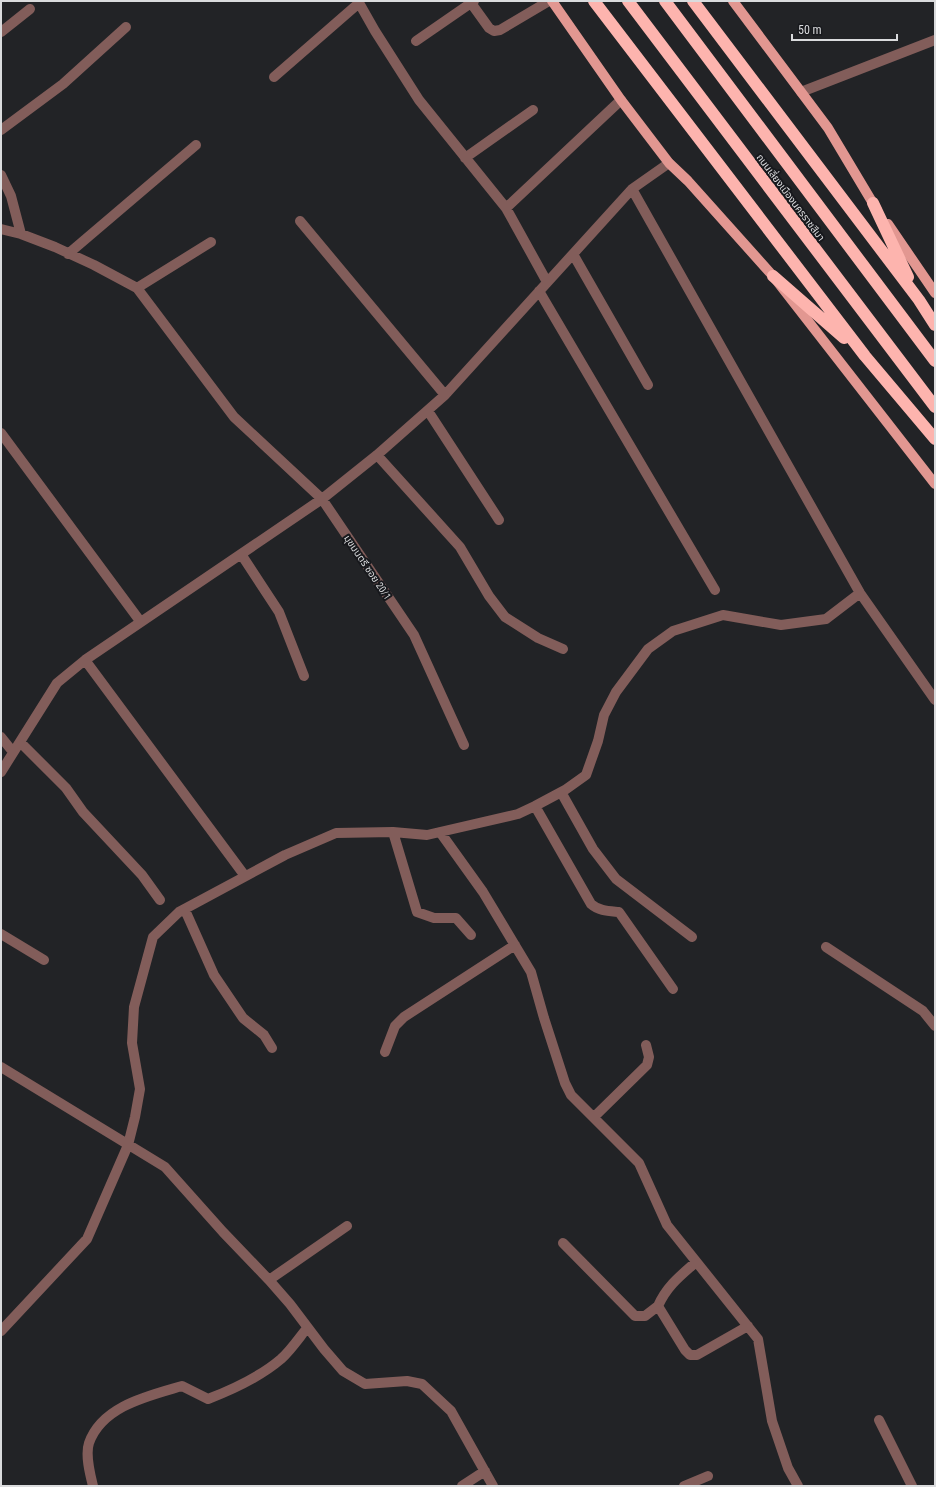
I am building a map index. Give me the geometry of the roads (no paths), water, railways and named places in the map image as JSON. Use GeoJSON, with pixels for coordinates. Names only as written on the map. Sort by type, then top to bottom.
{"type":"FeatureCollection","features":[{"type":"Feature","properties":{"kind":"highway"},"geometry":{"type":"LineString","coordinates":[[594,1],[864,356],[935,439]]}},
{"type":"Feature","properties":{"kind":"highway","name":"ถนนเลี่ยงเมืองนครราชสีมา"},"geometry":{"type":"LineString","coordinates":[[628,1],[935,407]]}},
{"type":"Feature","properties":{"kind":"highway","name":"ถนนเลี่ยงเมืองนครราชสีมา"},"geometry":{"type":"LineString","coordinates":[[664,1],[935,361]]}},
{"type":"Feature","properties":{"kind":"highway"},"geometry":{"type":"LineString","coordinates":[[693,1],[919,300],[935,325]]}},
{"type":"Feature","properties":{"kind":"highway"},"geometry":{"type":"LineString","coordinates":[[873,203],[919,300]]}},
{"type":"Feature","properties":{"kind":"highway"},"geometry":{"type":"LineString","coordinates":[[773,276],[864,356]]}},
{"type":"Feature","properties":{"kind":"main road"},"geometry":{"type":"LineString","coordinates":[[550,1],[621,100],[669,163],[688,181],[773,276],[935,484]]}},
{"type":"Feature","properties":{"kind":"main road"},"geometry":{"type":"LineString","coordinates":[[733,1],[828,128],[873,203],[935,293]]}},
{"type":"Feature","properties":{"kind":"street"},"geometry":{"type":"LineString","coordinates":[[416,41],[473,2],[489,28],[494,31],[500,30],[550,1]]}},
{"type":"Feature","properties":{"kind":"street"},"geometry":{"type":"LineString","coordinates":[[274,77],[359,2],[375,31],[420,100],[506,208],[547,282]]}},
{"type":"Feature","properties":{"kind":"street"},"geometry":{"type":"LineString","coordinates":[[1,32],[30,9]]}},
{"type":"Feature","properties":{"kind":"street"},"geometry":{"type":"LineString","coordinates":[[1,130],[63,84],[126,27]]}},
{"type":"Feature","properties":{"kind":"street"},"geometry":{"type":"LineString","coordinates":[[801,92],[935,40]]}},
{"type":"Feature","properties":{"kind":"street"},"geometry":{"type":"LineString","coordinates":[[506,208],[621,100]]}},
{"type":"Feature","properties":{"kind":"street"},"geometry":{"type":"LineString","coordinates":[[465,158],[533,110]]}},
{"type":"Feature","properties":{"kind":"street"},"geometry":{"type":"LineString","coordinates":[[68,254],[196,145]]}},
{"type":"Feature","properties":{"kind":"street"},"geometry":{"type":"LineString","coordinates":[[1,772],[57,683],[85,660],[140,621],[322,500],[377,455],[445,396],[632,189],[669,163]]}},
{"type":"Feature","properties":{"kind":"street"},"geometry":{"type":"LineString","coordinates":[[1,175],[11,196],[21,234]]}},
{"type":"Feature","properties":{"kind":"street"},"geometry":{"type":"LineString","coordinates":[[632,189],[860,593],[935,700]]}},
{"type":"Feature","properties":{"kind":"street"},"geometry":{"type":"LineString","coordinates":[[300,221],[445,396]]}},
{"type":"Feature","properties":{"kind":"street"},"geometry":{"type":"LineString","coordinates":[[1,229],[21,234],[94,265],[137,288],[211,242]]}},
{"type":"Feature","properties":{"kind":"street"},"geometry":{"type":"LineString","coordinates":[[573,254],[648,385]]}},
{"type":"Feature","properties":{"kind":"street","name":"มุขมนตรี ซอย 20/1"},"geometry":{"type":"LineString","coordinates":[[137,288],[234,416],[322,500],[414,634],[464,745]]}},
{"type":"Feature","properties":{"kind":"street"},"geometry":{"type":"LineString","coordinates":[[539,291],[715,590]]}},
{"type":"Feature","properties":{"kind":"street"},"geometry":{"type":"LineString","coordinates":[[428,411],[499,520]]}},
{"type":"Feature","properties":{"kind":"street"},"geometry":{"type":"LineString","coordinates":[[1,433],[140,621]]}},
{"type":"Feature","properties":{"kind":"street"},"geometry":{"type":"LineString","coordinates":[[377,455],[460,547],[488,596],[505,617],[538,638],[563,649]]}},
{"type":"Feature","properties":{"kind":"street"},"geometry":{"type":"LineString","coordinates":[[241,554],[279,612],[304,676]]}},
{"type":"Feature","properties":{"kind":"street"},"geometry":{"type":"LineString","coordinates":[[1,1331],[87,1240],[128,1145],[140,1089],[132,1043],[134,1007],[154,937],[179,912],[285,855],[336,833],[393,832],[427,835],[518,814],[561,792],[586,775],[598,741],[604,715],[616,692],[648,650],[673,631],[723,615],[781,625],[826,618],[860,593]]}},
{"type":"Feature","properties":{"kind":"street"},"geometry":{"type":"LineString","coordinates":[[85,660],[245,876]]}},
{"type":"Feature","properties":{"kind":"street"},"geometry":{"type":"LineString","coordinates":[[1,737],[13,752]]}},
{"type":"Feature","properties":{"kind":"street"},"geometry":{"type":"LineString","coordinates":[[20,742],[66,788],[83,812],[142,874],[160,900]]}},
{"type":"Feature","properties":{"kind":"street"},"geometry":{"type":"LineString","coordinates":[[561,792],[593,849],[616,879],[692,937]]}},
{"type":"Feature","properties":{"kind":"street"},"geometry":{"type":"LineString","coordinates":[[535,806],[591,904],[596,909],[619,912],[672,989]]}},
{"type":"Feature","properties":{"kind":"street"},"geometry":{"type":"LineString","coordinates":[[393,832],[417,912],[434,918],[456,918],[471,935]]}},
{"type":"Feature","properties":{"kind":"street"},"geometry":{"type":"LineString","coordinates":[[440,832],[483,892],[531,972],[565,1083],[571,1095],[639,1162],[667,1225],[758,1339],[772,1421],[788,1468],[798,1486]]}},
{"type":"Feature","properties":{"kind":"street"},"geometry":{"type":"LineString","coordinates":[[185,910],[214,975],[243,1018],[264,1035],[272,1048]]}},
{"type":"Feature","properties":{"kind":"street"},"geometry":{"type":"LineString","coordinates":[[1,934],[44,960]]}},
{"type":"Feature","properties":{"kind":"street"},"geometry":{"type":"LineString","coordinates":[[385,1052],[395,1026],[404,1017],[515,945]]}},
{"type":"Feature","properties":{"kind":"street"},"geometry":{"type":"LineString","coordinates":[[826,947],[923,1011],[935,1026]]}},
{"type":"Feature","properties":{"kind":"street"},"geometry":{"type":"LineString","coordinates":[[594,1117],[647,1065],[649,1057],[646,1045]]}},
{"type":"Feature","properties":{"kind":"street"},"geometry":{"type":"LineString","coordinates":[[1,1067],[165,1167],[290,1304],[307,1328],[343,1371],[365,1384],[406,1381],[422,1384],[451,1411],[494,1486]]}},
{"type":"Feature","properties":{"kind":"street"},"geometry":{"type":"LineString","coordinates":[[269,1280],[348,1226]]}},
{"type":"Feature","properties":{"kind":"street"},"geometry":{"type":"LineString","coordinates":[[563,1243],[635,1316],[645,1316],[658,1306],[664,1293],[696,1262]]}},
{"type":"Feature","properties":{"kind":"street"},"geometry":{"type":"LineString","coordinates":[[658,1306],[685,1350],[690,1354],[697,1355],[748,1326]]}},
{"type":"Feature","properties":{"kind":"street"},"geometry":{"type":"LineString","coordinates":[[93,1486],[88,1467],[88,1444],[99,1424],[127,1404],[182,1386],[208,1399],[229,1391],[252,1379],[281,1358],[307,1328]]}},
{"type":"Feature","properties":{"kind":"street"},"geometry":{"type":"LineString","coordinates":[[879,1420],[912,1486]]}},
{"type":"Feature","properties":{"kind":"street"},"geometry":{"type":"LineString","coordinates":[[462,1486],[485,1471]]}},
{"type":"Feature","properties":{"kind":"street"},"geometry":{"type":"LineString","coordinates":[[684,1486],[708,1476]]}}]}
